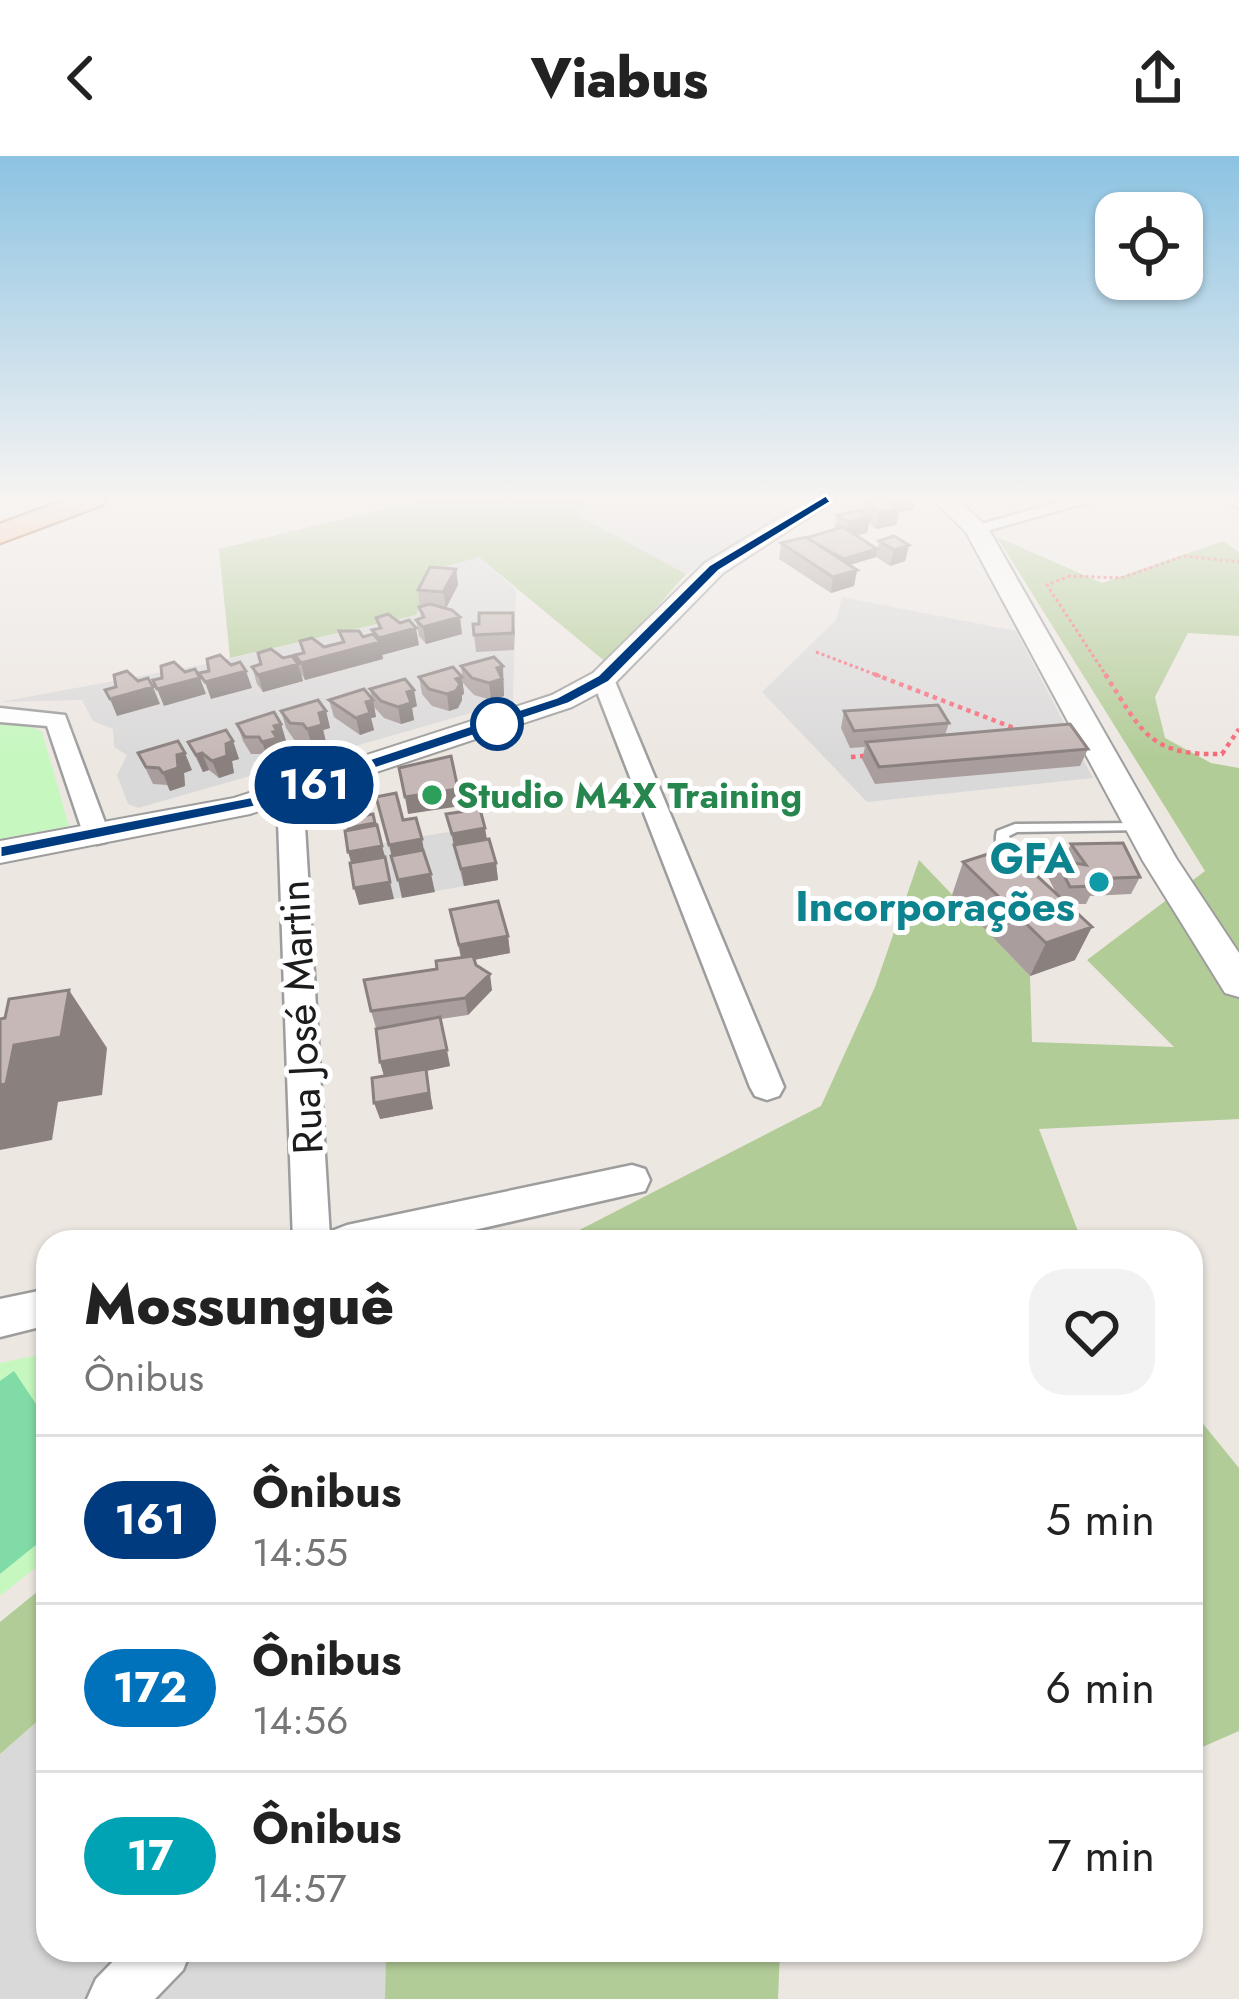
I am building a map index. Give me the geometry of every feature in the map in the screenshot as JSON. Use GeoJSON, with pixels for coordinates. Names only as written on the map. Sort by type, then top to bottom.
{"type":"FeatureCollection","features":[{"type":"Feature","properties":{"kind":"street"},"geometry":{"type":"LineString","coordinates":[[0,852],[97,836],[290,793],[535,712],[603,679],[697,585]]}},
{"type":"Feature","properties":{"kind":"street"},"geometry":{"type":"LineString","coordinates":[[1007,585],[1141,827],[1239,983]]}},
{"type":"Feature","properties":{"kind":"street"},"geometry":{"type":"LineString","coordinates":[[603,679],[767,1087]]}},
{"type":"Feature","properties":{"kind":"street"},"geometry":{"type":"LineString","coordinates":[[0,715],[57,720],[97,836]]}},
{"type":"Feature","properties":{"kind":"street","name":"Rua José Martin"},"geometry":{"type":"LineString","coordinates":[[290,793],[311,1230]]}},
{"type":"Feature","properties":{"kind":"street"},"geometry":{"type":"LineString","coordinates":[[402,1230],[632,1180]]}},
{"type":"Feature","properties":{"kind":"street"},"geometry":{"type":"LineString","coordinates":[[0,1318],[36,1310]]}},
{"type":"Feature","properties":{"kind":"street"},"geometry":{"type":"LineString","coordinates":[[116,1999],[151,1962]]}},
{"type":"Feature","properties":{"kind":"lane"},"geometry":{"type":"LineString","coordinates":[[1027,882],[1003,848],[1002,834],[1015,828],[1141,827]]}},
{"type":"Feature","properties":{"kind":"path"},"geometry":{"type":"LineString","coordinates":[[1048,585],[1142,731],[1178,754],[1222,754],[1239,730]]}},
{"type":"Feature","properties":{"kind":"path"},"geometry":{"type":"LineString","coordinates":[[816,652],[1024,732]]}},
{"type":"Feature","properties":{"kind":"path"},"geometry":{"type":"LineString","coordinates":[[850,757],[872,755]]}},
{"type":"Feature","properties":{"kind":"shaded area"},"geometry":{"type":"Polygon","coordinates":[[[430,585],[510,585],[516,590],[513,701],[138,808],[128,804],[117,775],[127,755],[114,747],[113,729],[93,721],[82,700],[0,702],[211,663],[416,615],[430,585]]]}},
{"type":"Feature","properties":{"kind":"shaded area"},"geometry":{"type":"Polygon","coordinates":[[[842,597],[1016,631],[1093,778],[867,802],[762,692],[836,620],[842,597]]]}},
{"type":"Feature","properties":{"kind":"shaded area"},"geometry":{"type":"Polygon","coordinates":[[[482,826],[498,880],[359,905],[350,849],[482,826]]]}},
{"type":"Feature","properties":{"kind":"shaded area"},"geometry":{"type":"Polygon","coordinates":[[[36,1722],[36,1962],[386,1962],[385,1999],[0,1999],[0,1754],[36,1722]]]}},
{"type":"Feature","properties":{"kind":"green space"},"geometry":{"type":"Polygon","coordinates":[[[223,585],[430,585],[416,615],[230,658],[223,585]]]}},
{"type":"Feature","properties":{"kind":"green space"},"geometry":{"type":"Polygon","coordinates":[[[513,585],[676,585],[607,663],[513,585]]]}},
{"type":"Feature","properties":{"kind":"green space"},"geometry":{"type":"Polygon","coordinates":[[[1027,585],[1239,585],[1239,636],[1188,633],[1155,697],[1165,738],[1211,763],[1239,768],[1239,1119],[1039,1129],[1077,1230],[579,1230],[821,1106],[875,987],[919,860],[1030,976],[1032,1042],[1174,1047],[1087,960],[1205,871],[1027,585]]]}},
{"type":"Feature","properties":{"kind":"green space"},"geometry":{"type":"Polygon","coordinates":[[[0,722],[23,722],[42,732],[69,826],[0,839],[0,722]]]}},
{"type":"Feature","properties":{"kind":"green space"},"geometry":{"type":"Polygon","coordinates":[[[36,1356],[36,1568],[0,1596],[0,1363],[36,1356]]]}},
{"type":"Feature","properties":{"kind":"green space"},"geometry":{"type":"Polygon","coordinates":[[[14,1371],[36,1404],[36,1545],[0,1574],[0,1381],[14,1371]]]}},
{"type":"Feature","properties":{"kind":"green space"},"geometry":{"type":"Polygon","coordinates":[[[1203,1424],[1239,1468],[1239,1731],[1203,1747],[1203,1424]]]}},
{"type":"Feature","properties":{"kind":"green space"},"geometry":{"type":"Polygon","coordinates":[[[36,1593],[36,1722],[0,1754],[0,1622],[36,1593]]]}},
{"type":"Feature","properties":{"kind":"green space"},"geometry":{"type":"Polygon","coordinates":[[[386,1962],[780,1962],[778,1999],[385,1999],[386,1962]]]}},
{"type":"Feature","properties":{"kind":"building"},"geometry":{"type":"Polygon","coordinates":[[[421,585],[447,585],[443,592],[418,590],[421,585]]]}},
{"type":"Feature","properties":{"kind":"building"},"geometry":{"type":"Polygon","coordinates":[[[430,604],[460,617],[423,627],[416,620],[424,617],[419,607],[430,604]]]}},
{"type":"Feature","properties":{"kind":"building"},"geometry":{"type":"Polygon","coordinates":[[[479,613],[513,613],[513,633],[474,635],[479,613]]]}},
{"type":"Feature","properties":{"kind":"building"},"geometry":{"type":"Polygon","coordinates":[[[388,614],[400,623],[409,620],[416,628],[379,638],[372,630],[381,628],[376,618],[388,614]]]}},
{"type":"Feature","properties":{"kind":"building"},"geometry":{"type":"Polygon","coordinates":[[[339,631],[359,631],[363,637],[373,634],[380,642],[301,663],[295,655],[304,653],[300,641],[312,638],[324,647],[344,642],[339,631]]]}},
{"type":"Feature","properties":{"kind":"building"},"geometry":{"type":"Polygon","coordinates":[[[271,649],[283,658],[292,656],[298,664],[258,675],[252,667],[261,664],[258,653],[271,649]]]}},
{"type":"Feature","properties":{"kind":"building"},"geometry":{"type":"Polygon","coordinates":[[[220,655],[231,665],[240,662],[246,671],[205,682],[199,673],[209,671],[207,659],[220,655]]]}},
{"type":"Feature","properties":{"kind":"building"},"geometry":{"type":"Polygon","coordinates":[[[494,657],[503,666],[497,668],[502,679],[489,683],[472,678],[461,666],[494,657]]]}},
{"type":"Feature","properties":{"kind":"building"},"geometry":{"type":"Polygon","coordinates":[[[174,662],[185,672],[195,669],[200,678],[157,689],[153,680],[162,678],[161,666],[174,662]]]}},
{"type":"Feature","properties":{"kind":"building"},"geometry":{"type":"Polygon","coordinates":[[[453,667],[462,677],[456,679],[460,684],[456,691],[447,694],[429,689],[419,677],[453,667]]]}},
{"type":"Feature","properties":{"kind":"building"},"geometry":{"type":"Polygon","coordinates":[[[127,671],[138,681],[148,678],[153,687],[110,699],[105,690],[116,687],[114,675],[127,671]]]}},
{"type":"Feature","properties":{"kind":"building"},"geometry":{"type":"Polygon","coordinates":[[[405,679],[414,690],[407,692],[411,703],[398,707],[381,701],[370,689],[405,679]]]}},
{"type":"Feature","properties":{"kind":"building"},"geometry":{"type":"Polygon","coordinates":[[[364,689],[373,700],[366,702],[370,713],[356,718],[329,700],[364,689]]]}},
{"type":"Feature","properties":{"kind":"building"},"geometry":{"type":"Polygon","coordinates":[[[318,700],[326,711],[319,713],[322,725],[307,729],[290,723],[281,711],[318,700]]]}},
{"type":"Feature","properties":{"kind":"building"},"geometry":{"type":"Polygon","coordinates":[[[938,705],[949,723],[854,731],[844,711],[938,705]]]}},
{"type":"Feature","properties":{"kind":"building"},"geometry":{"type":"Polygon","coordinates":[[[274,712],[281,724],[274,726],[277,738],[262,742],[259,737],[245,737],[237,724],[274,712]]]}},
{"type":"Feature","properties":{"kind":"building"},"geometry":{"type":"Polygon","coordinates":[[[1070,724],[1088,749],[879,767],[866,742],[1070,724]]]}},
{"type":"Feature","properties":{"kind":"building"},"geometry":{"type":"Polygon","coordinates":[[[226,730],[233,741],[226,744],[227,756],[212,761],[202,753],[196,755],[188,742],[226,730]]]}},
{"type":"Feature","properties":{"kind":"building"},"geometry":{"type":"Polygon","coordinates":[[[178,741],[185,753],[177,755],[178,768],[163,773],[146,767],[138,753],[178,741]]]}},
{"type":"Feature","properties":{"kind":"building"},"geometry":{"type":"Polygon","coordinates":[[[451,756],[458,789],[405,797],[399,768],[451,756]]]}},
{"type":"Feature","properties":{"kind":"building"},"geometry":{"type":"Polygon","coordinates":[[[396,793],[403,820],[416,818],[422,839],[389,845],[376,797],[396,793]]]}},
{"type":"Feature","properties":{"kind":"building"},"geometry":{"type":"Polygon","coordinates":[[[480,809],[485,828],[452,834],[446,814],[480,809]]]}},
{"type":"Feature","properties":{"kind":"building"},"geometry":{"type":"Polygon","coordinates":[[[373,814],[375,823],[348,828],[346,819],[373,814]]]}},
{"type":"Feature","properties":{"kind":"building"},"geometry":{"type":"Polygon","coordinates":[[[377,825],[382,846],[348,852],[345,831],[377,825]]]}},
{"type":"Feature","properties":{"kind":"building"},"geometry":{"type":"Polygon","coordinates":[[[489,839],[496,863],[461,869],[454,845],[489,839]]]}},
{"type":"Feature","properties":{"kind":"building"},"geometry":{"type":"Polygon","coordinates":[[[1123,843],[1140,877],[1090,879],[1094,886],[1070,887],[1056,860],[1086,865],[1071,844],[1123,843]]]}},
{"type":"Feature","properties":{"kind":"building"},"geometry":{"type":"Polygon","coordinates":[[[1007,848],[1092,927],[1046,943],[963,862],[1007,848]]]}},
{"type":"Feature","properties":{"kind":"building"},"geometry":{"type":"Polygon","coordinates":[[[423,850],[431,874],[398,880],[391,856],[423,850]]]}},
{"type":"Feature","properties":{"kind":"building"},"geometry":{"type":"Polygon","coordinates":[[[385,857],[390,882],[354,888],[350,863],[385,857]]]}},
{"type":"Feature","properties":{"kind":"building"},"geometry":{"type":"Polygon","coordinates":[[[498,901],[508,936],[459,945],[450,910],[498,901]]]}},
{"type":"Feature","properties":{"kind":"building"},"geometry":{"type":"Polygon","coordinates":[[[473,956],[476,965],[490,974],[465,998],[371,1011],[364,980],[437,969],[436,961],[473,956]]]}},
{"type":"Feature","properties":{"kind":"building"},"geometry":{"type":"Polygon","coordinates":[[[69,990],[61,1037],[14,1045],[6,1084],[0,1085],[0,1019],[5,1018],[9,999],[69,990]]]}},
{"type":"Feature","properties":{"kind":"building"},"geometry":{"type":"Polygon","coordinates":[[[440,1017],[447,1050],[380,1062],[376,1029],[440,1017]]]}},
{"type":"Feature","properties":{"kind":"building"},"geometry":{"type":"Polygon","coordinates":[[[426,1069],[429,1093],[374,1103],[372,1078],[426,1069]]]}},
{"type":"Feature","properties":{"kind":"bus line","name":"161"},"geometry":{"type":"LineString","coordinates":[[0,852],[192,818],[264,800],[535,712],[603,679],[697,585]]}},
{"type":"Feature","properties":{"kind":"place","name":"Studio M4X Training"},"geometry":{"type":"Point","coordinates":[432,795]}},
{"type":"Feature","properties":{"kind":"place","name":"GFA Incorporações"},"geometry":{"type":"Point","coordinates":[1099,882]}}]}
